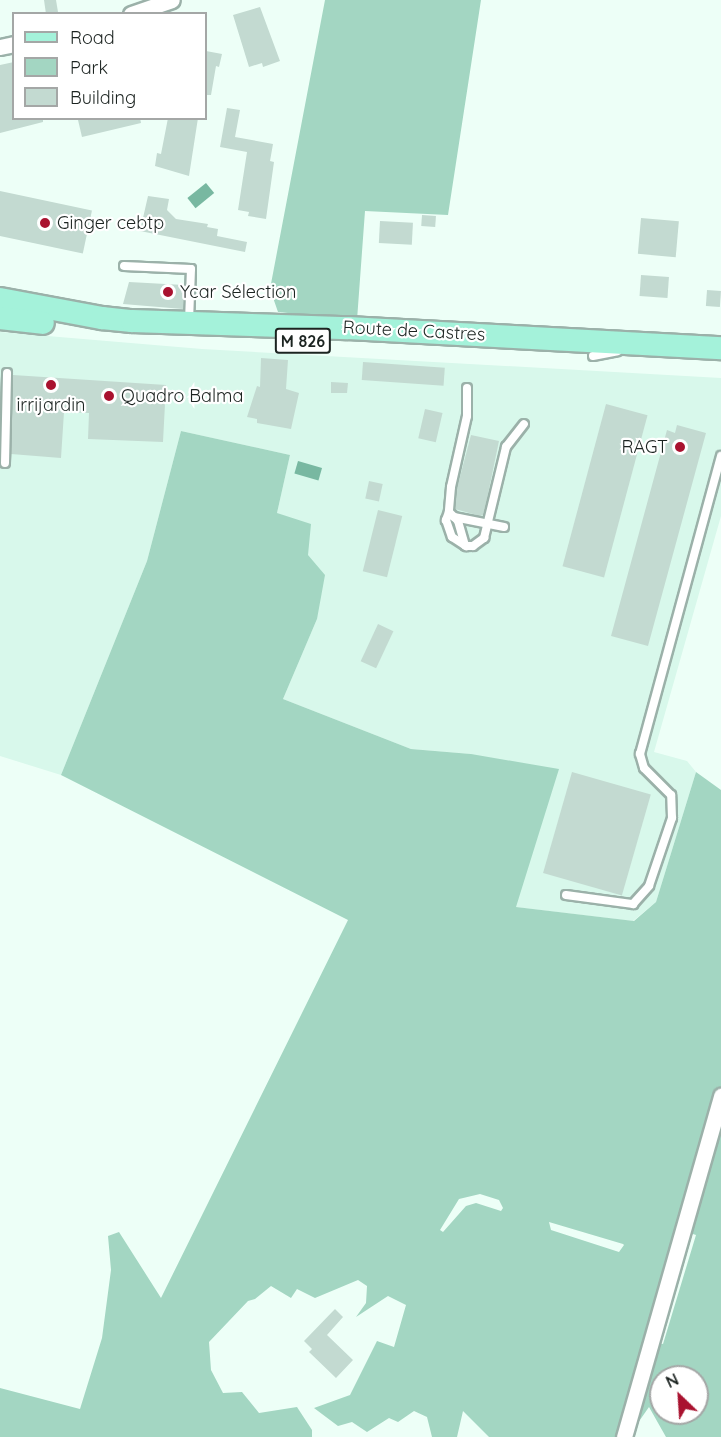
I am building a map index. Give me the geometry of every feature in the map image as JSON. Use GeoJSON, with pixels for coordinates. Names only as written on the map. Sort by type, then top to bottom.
{"type":"FeatureCollection","features":[{"type":"Feature","properties":{"kind":"main road","name":"Route de Castres"},"geometry":{"type":"LineString","coordinates":[[0,299],[102,318],[316,326],[721,348]]}},
{"type":"Feature","properties":{"kind":"main road","name":"Route de Castres"},"geometry":{"type":"LineString","coordinates":[[3,315],[96,332],[300,340],[721,363]]}},
{"type":"Feature","properties":{"kind":"street"},"geometry":{"type":"LineString","coordinates":[[137,12],[172,0]]}},
{"type":"Feature","properties":{"kind":"street"},"geometry":{"type":"LineString","coordinates":[[624,1437],[721,1096]]}},
{"type":"Feature","properties":{"kind":"lane"},"geometry":{"type":"LineString","coordinates":[[124,266],[190,269],[189,323]]}},
{"type":"Feature","properties":{"kind":"lane"},"geometry":{"type":"LineString","coordinates":[[3,315],[157,329],[532,345],[574,340]]}},
{"type":"Feature","properties":{"kind":"lane"},"geometry":{"type":"LineString","coordinates":[[593,356],[620,351],[721,355]]}},
{"type":"Feature","properties":{"kind":"lane"},"geometry":{"type":"LineString","coordinates":[[5,463],[7,373]]}},
{"type":"Feature","properties":{"kind":"lane"},"geometry":{"type":"LineString","coordinates":[[467,388],[467,416],[451,488],[452,514],[447,528],[452,537],[466,546],[473,546],[484,538],[506,447],[524,424]]}},
{"type":"Feature","properties":{"kind":"lane"},"geometry":{"type":"LineString","coordinates":[[567,895],[633,904],[649,886],[672,818],[671,795],[644,768],[640,754],[721,456]]}},
{"type":"Feature","properties":{"kind":"lane"},"geometry":{"type":"LineString","coordinates":[[452,514],[504,527]]}},
{"type":"Feature","properties":{"kind":"lane"},"geometry":{"type":"LineString","coordinates":[[452,514],[458,521],[466,546]]}},
{"type":"Feature","properties":{"kind":"shaded area"},"geometry":{"type":"Polygon","coordinates":[[[206,183],[214,193],[196,208],[187,198],[206,183]]]}},
{"type":"Feature","properties":{"kind":"shaded area"},"geometry":{"type":"Polygon","coordinates":[[[0,332],[202,349],[721,378],[721,516],[654,752],[687,761],[696,772],[656,902],[633,921],[515,907],[471,754],[411,749],[283,699],[317,619],[308,555],[277,513],[290,455],[181,431],[147,561],[61,775],[0,756],[0,332]]]}},
{"type":"Feature","properties":{"kind":"shaded area"},"geometry":{"type":"Polygon","coordinates":[[[298,461],[322,468],[318,480],[294,473],[298,461]]]}},
{"type":"Feature","properties":{"kind":"green space"},"geometry":{"type":"Polygon","coordinates":[[[325,0],[481,0],[448,215],[365,211],[357,320],[278,312],[270,289],[325,0]]]}},
{"type":"Feature","properties":{"kind":"green space"},"geometry":{"type":"Polygon","coordinates":[[[181,431],[290,455],[277,513],[311,524],[308,555],[325,575],[317,619],[283,699],[411,749],[471,754],[559,769],[516,907],[634,921],[656,902],[696,772],[721,790],[721,1437],[666,1437],[659,1425],[709,1425],[709,1365],[649,1365],[649,1407],[628,1437],[489,1437],[463,1411],[457,1437],[432,1437],[427,1417],[414,1411],[398,1422],[389,1418],[367,1432],[352,1422],[338,1426],[314,1408],[350,1395],[377,1341],[394,1347],[406,1305],[388,1296],[356,1317],[366,1303],[367,1286],[358,1280],[315,1298],[297,1289],[291,1298],[271,1286],[255,1299],[248,1301],[209,1342],[211,1370],[223,1393],[242,1392],[259,1413],[297,1407],[312,1430],[312,1437],[0,1437],[0,1388],[80,1409],[102,1338],[111,1270],[108,1236],[119,1232],[161,1298],[348,920],[61,775],[147,561],[181,431]],[[480,1194],[459,1199],[440,1230],[443,1232],[466,1206],[476,1203],[501,1211],[503,1208],[499,1200],[480,1194]],[[549,1222],[551,1230],[619,1252],[624,1245],[623,1244],[549,1222]],[[687,1232],[648,1341],[663,1344],[696,1235],[687,1232]]]}},
{"type":"Feature","properties":{"kind":"building"},"geometry":{"type":"Polygon","coordinates":[[[44,0],[56,0],[58,12],[46,12],[44,0]]]}},
{"type":"Feature","properties":{"kind":"building"},"geometry":{"type":"Polygon","coordinates":[[[260,7],[280,61],[263,67],[262,63],[249,67],[233,15],[260,7]]]}},
{"type":"Feature","properties":{"kind":"building"},"geometry":{"type":"Polygon","coordinates":[[[207,51],[222,54],[219,67],[216,66],[211,95],[207,95],[207,51]]]}},
{"type":"Feature","properties":{"kind":"building"},"geometry":{"type":"Polygon","coordinates":[[[12,62],[12,120],[43,120],[43,122],[0,133],[0,65],[12,62]]]}},
{"type":"Feature","properties":{"kind":"building"},"geometry":{"type":"Polygon","coordinates":[[[227,108],[240,110],[235,137],[273,144],[270,161],[274,162],[266,219],[248,216],[249,212],[238,210],[247,152],[220,147],[227,108]]]}},
{"type":"Feature","properties":{"kind":"building"},"geometry":{"type":"Polygon","coordinates":[[[78,120],[140,120],[141,123],[82,137],[78,120]]]}},
{"type":"Feature","properties":{"kind":"building"},"geometry":{"type":"Polygon","coordinates":[[[168,120],[198,120],[189,176],[155,166],[157,153],[161,154],[168,120]]]}},
{"type":"Feature","properties":{"kind":"building","name":"Ginger cebtp"},"geometry":{"type":"Polygon","coordinates":[[[0,191],[92,211],[83,254],[0,236],[0,191]]]}},
{"type":"Feature","properties":{"kind":"building"},"geometry":{"type":"Polygon","coordinates":[[[148,196],[169,199],[167,210],[176,219],[208,224],[207,227],[218,229],[217,236],[247,242],[245,252],[140,231],[148,196]]]}},
{"type":"Feature","properties":{"kind":"building"},"geometry":{"type":"Polygon","coordinates":[[[422,215],[436,216],[435,227],[421,226],[422,215]]]}},
{"type":"Feature","properties":{"kind":"building"},"geometry":{"type":"Polygon","coordinates":[[[641,218],[679,221],[676,257],[638,254],[641,218]]]}},
{"type":"Feature","properties":{"kind":"building"},"geometry":{"type":"Polygon","coordinates":[[[380,221],[413,223],[412,245],[379,243],[380,221]]]}},
{"type":"Feature","properties":{"kind":"building"},"geometry":{"type":"Polygon","coordinates":[[[641,275],[669,277],[667,298],[640,296],[641,275]]]}},
{"type":"Feature","properties":{"kind":"building"},"geometry":{"type":"Polygon","coordinates":[[[129,282],[184,285],[183,309],[123,304],[129,282]]]}},
{"type":"Feature","properties":{"kind":"building"},"geometry":{"type":"Polygon","coordinates":[[[707,290],[721,291],[720,307],[706,306],[707,290]]]}},
{"type":"Feature","properties":{"kind":"building"},"geometry":{"type":"Polygon","coordinates":[[[261,358],[288,360],[286,389],[299,393],[291,429],[257,423],[257,419],[247,417],[257,386],[260,387],[261,358]]]}},
{"type":"Feature","properties":{"kind":"building"},"geometry":{"type":"Polygon","coordinates":[[[363,362],[445,368],[444,386],[362,380],[363,362]]]}},
{"type":"Feature","properties":{"kind":"building"},"geometry":{"type":"Polygon","coordinates":[[[13,375],[166,385],[163,442],[88,439],[89,413],[64,412],[61,458],[11,454],[13,375]]]}},
{"type":"Feature","properties":{"kind":"building"},"geometry":{"type":"Polygon","coordinates":[[[331,382],[348,383],[347,393],[331,393],[331,382]]]}},
{"type":"Feature","properties":{"kind":"building"},"geometry":{"type":"Polygon","coordinates":[[[606,404],[648,415],[604,577],[563,566],[606,404]]]}},
{"type":"Feature","properties":{"kind":"building"},"geometry":{"type":"Polygon","coordinates":[[[425,409],[443,413],[436,442],[418,438],[425,409]]]}},
{"type":"Feature","properties":{"kind":"building"},"geometry":{"type":"Polygon","coordinates":[[[677,425],[706,433],[648,646],[611,636],[667,430],[675,433],[677,425]]]}},
{"type":"Feature","properties":{"kind":"building"},"geometry":{"type":"Polygon","coordinates":[[[471,435],[499,441],[483,515],[480,516],[455,509],[457,488],[471,435]]]}},
{"type":"Feature","properties":{"kind":"building"},"geometry":{"type":"Polygon","coordinates":[[[369,481],[383,484],[379,502],[365,499],[369,481]]]}},
{"type":"Feature","properties":{"kind":"building"},"geometry":{"type":"Polygon","coordinates":[[[378,510],[402,516],[387,577],[363,571],[378,510]]]}},
{"type":"Feature","properties":{"kind":"building"},"geometry":{"type":"Polygon","coordinates":[[[378,624],[393,631],[376,668],[361,661],[378,624]]]}},
{"type":"Feature","properties":{"kind":"building"},"geometry":{"type":"Polygon","coordinates":[[[572,772],[651,795],[622,896],[543,873],[572,772]]]}},
{"type":"Feature","properties":{"kind":"building"},"geometry":{"type":"Polygon","coordinates":[[[335,1309],[343,1317],[327,1335],[353,1360],[336,1378],[309,1352],[312,1349],[304,1341],[335,1309]]]}},
{"type":"Feature","properties":{"kind":"place","name":"Ginger cebtp"},"geometry":{"type":"Point","coordinates":[45,223]}},
{"type":"Feature","properties":{"kind":"place","name":"Ycar Sélection"},"geometry":{"type":"Point","coordinates":[168,292]}},
{"type":"Feature","properties":{"kind":"place","name":"irrijardin"},"geometry":{"type":"Point","coordinates":[51,385]}},
{"type":"Feature","properties":{"kind":"place","name":"Quadro Balma"},"geometry":{"type":"Point","coordinates":[109,396]}},
{"type":"Feature","properties":{"kind":"place","name":"RAGT"},"geometry":{"type":"Point","coordinates":[680,447]}}]}
